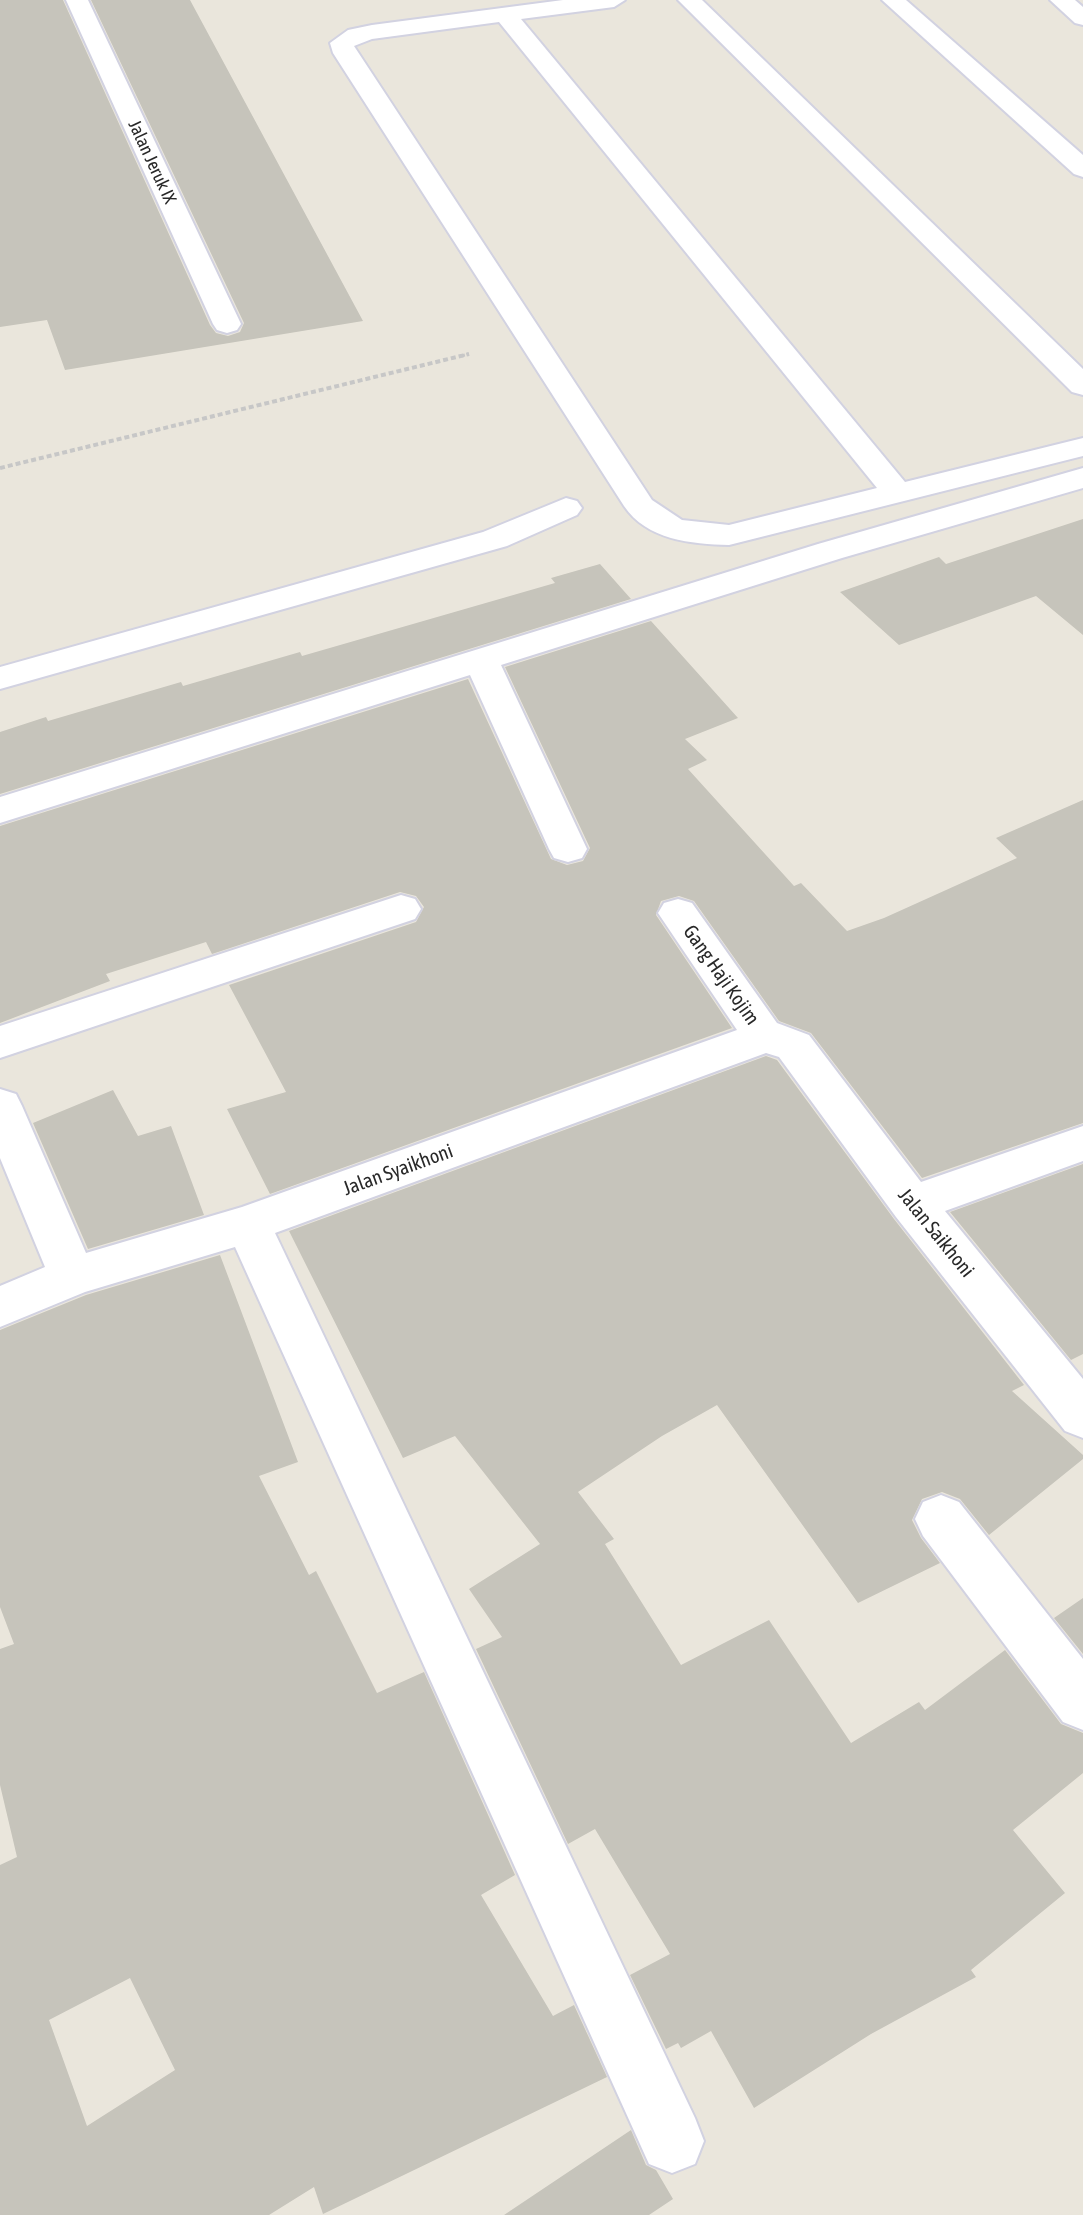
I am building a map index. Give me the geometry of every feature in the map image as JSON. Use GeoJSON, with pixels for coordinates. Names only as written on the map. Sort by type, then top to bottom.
{"type":"FeatureCollection","features":[{"type":"Feature","properties":{"kind":"street","name":"Jalan Jeruk IX"},"geometry":{"type":"LineString","coordinates":[[77,0],[227,324]]}},
{"type":"Feature","properties":{"kind":"street"},"geometry":{"type":"LineString","coordinates":[[614,0],[372,32],[356,35],[342,43],[353,66],[640,506],[655,521],[671,529],[694,534],[729,535],[1083,447]]}},
{"type":"Feature","properties":{"kind":"street"},"geometry":{"type":"LineString","coordinates":[[689,0],[1083,386]]}},
{"type":"Feature","properties":{"kind":"street"},"geometry":{"type":"LineString","coordinates":[[893,0],[1083,169]]}},
{"type":"Feature","properties":{"kind":"street"},"geometry":{"type":"LineString","coordinates":[[1061,0],[1083,18]]}},
{"type":"Feature","properties":{"kind":"street"},"geometry":{"type":"LineString","coordinates":[[505,14],[898,493]]}},
{"type":"Feature","properties":{"kind":"street"},"geometry":{"type":"LineString","coordinates":[[0,810],[830,551],[1083,478]]}},
{"type":"Feature","properties":{"kind":"street"},"geometry":{"type":"LineString","coordinates":[[0,678],[509,535],[566,508]]}},
{"type":"Feature","properties":{"kind":"street"},"geometry":{"type":"LineString","coordinates":[[481,660],[568,849]]}},
{"type":"Feature","properties":{"kind":"street"},"geometry":{"type":"LineString","coordinates":[[0,1042],[401,909]]}},
{"type":"Feature","properties":{"kind":"street","name":"Gang Haji Kojim"},"geometry":{"type":"LineString","coordinates":[[678,913],[779,1042]]}},
{"type":"Feature","properties":{"kind":"street","name":"Jalan Saikhoni"},"geometry":{"type":"LineString","coordinates":[[779,1042],[1083,1416]]}},
{"type":"Feature","properties":{"kind":"street","name":"Jalan Syaikhoni"},"geometry":{"type":"LineString","coordinates":[[0,1307],[73,1276],[248,1224],[779,1042]]}},
{"type":"Feature","properties":{"kind":"street"},"geometry":{"type":"LineString","coordinates":[[0,1106],[73,1276]]}},
{"type":"Feature","properties":{"kind":"street"},"geometry":{"type":"LineString","coordinates":[[912,1204],[1083,1143]]}},
{"type":"Feature","properties":{"kind":"street"},"geometry":{"type":"LineString","coordinates":[[248,1224],[672,2141]]}},
{"type":"Feature","properties":{"kind":"street"},"geometry":{"type":"LineString","coordinates":[[941,1519],[1083,1703]]}},
{"type":"Feature","properties":{"kind":"path"},"geometry":{"type":"LineString","coordinates":[[0,468],[469,354]]}},
{"type":"Feature","properties":{"kind":"building"},"geometry":{"type":"Polygon","coordinates":[[[0,0],[63,0],[210,325],[216,333],[228,336],[240,332],[244,323],[91,0],[190,0],[363,321],[65,370],[47,320],[0,327],[0,0]]]}},
{"type":"Feature","properties":{"kind":"building"},"geometry":{"type":"Polygon","coordinates":[[[1083,519],[1083,635],[1036,596],[899,645],[840,592],[939,557],[946,564],[1083,519]]]}},
{"type":"Feature","properties":{"kind":"building"},"geometry":{"type":"Polygon","coordinates":[[[600,564],[631,599],[0,794],[0,732],[181,682],[183,686],[300,652],[302,656],[555,583],[551,578],[600,564]]]}},
{"type":"Feature","properties":{"kind":"building"},"geometry":{"type":"Polygon","coordinates":[[[651,621],[738,718],[685,739],[707,760],[688,769],[794,886],[801,883],[847,931],[884,918],[1017,858],[996,838],[1083,800],[1083,1123],[922,1178],[811,1033],[779,1021],[694,901],[679,896],[661,901],[656,915],[732,1028],[270,1194],[227,1109],[286,1092],[229,985],[416,922],[424,907],[416,896],[400,892],[212,954],[206,942],[106,974],[110,981],[0,1023],[0,826],[468,679],[551,859],[567,865],[583,861],[590,848],[505,667],[651,621]]]}},
{"type":"Feature","properties":{"kind":"building"},"geometry":{"type":"Polygon","coordinates":[[[766,1056],[777,1060],[894,1219],[1024,1385],[1012,1391],[1083,1455],[1083,1459],[989,1535],[960,1499],[942,1492],[922,1499],[912,1520],[940,1563],[858,1603],[717,1405],[662,1436],[578,1492],[614,1539],[605,1544],[681,1665],[769,1620],[851,1743],[919,1702],[925,1710],[1005,1650],[1061,1724],[1083,1733],[1083,1773],[1013,1830],[1065,1893],[971,1970],[976,1977],[871,2034],[754,2108],[711,2031],[681,2048],[678,2043],[666,2049],[630,1975],[670,1954],[595,1829],[568,1844],[476,1649],[502,1637],[469,1589],[540,1544],[455,1436],[403,1458],[289,1231],[766,1056]]]}},
{"type":"Feature","properties":{"kind":"building"},"geometry":{"type":"Polygon","coordinates":[[[113,1090],[138,1136],[171,1126],[204,1215],[88,1249],[33,1123],[113,1090]]]}},
{"type":"Feature","properties":{"kind":"building"},"geometry":{"type":"Polygon","coordinates":[[[1083,1164],[1083,1354],[1071,1360],[950,1212],[1083,1164]]]}},
{"type":"Feature","properties":{"kind":"building"},"geometry":{"type":"Polygon","coordinates":[[[220,1255],[298,1462],[259,1476],[309,1575],[316,1571],[377,1693],[424,1672],[515,1875],[481,1895],[553,2016],[574,2005],[607,2077],[323,2214],[314,2187],[269,2215],[0,2215],[0,1865],[17,1857],[0,1785],[0,1649],[14,1644],[0,1607],[0,1330],[86,1295],[220,1255]],[[130,1978],[49,2020],[87,2126],[175,2070],[130,1978]]]}},
{"type":"Feature","properties":{"kind":"building"},"geometry":{"type":"Polygon","coordinates":[[[1083,1598],[1083,1654],[1054,1618],[1083,1598]]]}},
{"type":"Feature","properties":{"kind":"building"},"geometry":{"type":"Polygon","coordinates":[[[631,2130],[646,2165],[656,2170],[673,2199],[649,2215],[504,2215],[631,2130]]]}}]}
